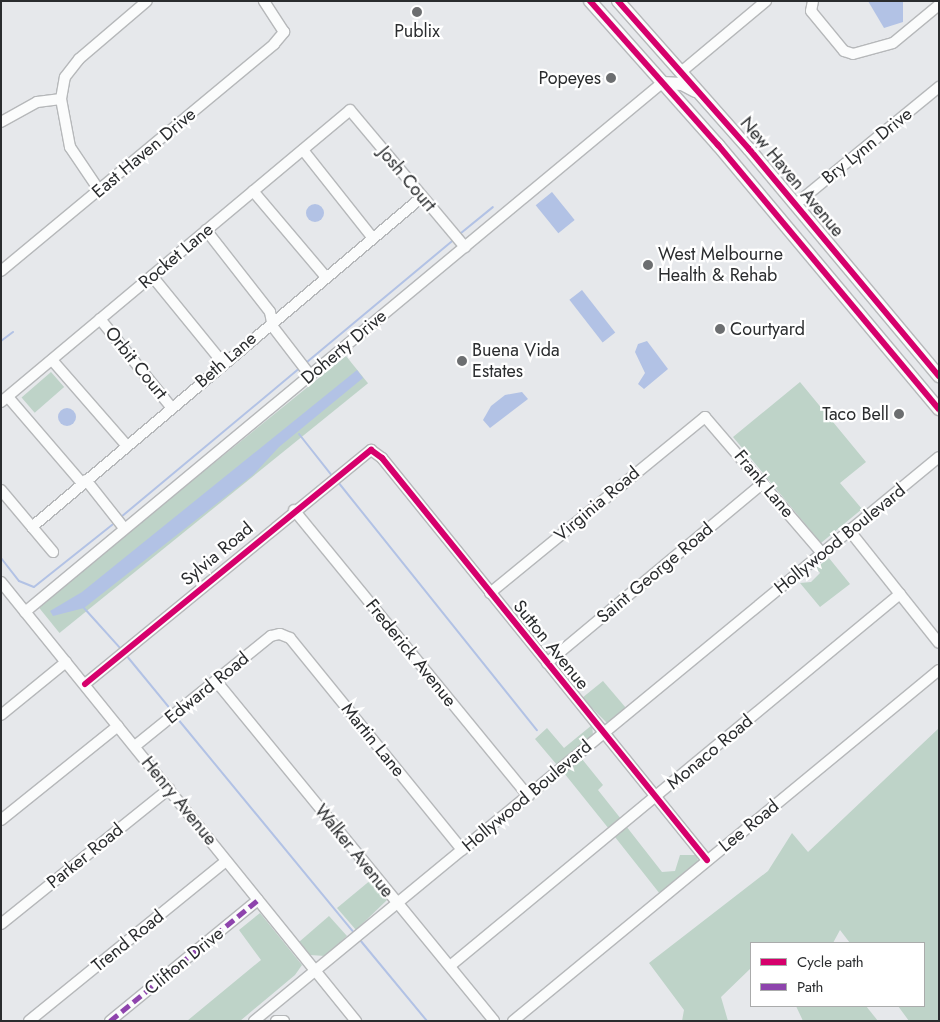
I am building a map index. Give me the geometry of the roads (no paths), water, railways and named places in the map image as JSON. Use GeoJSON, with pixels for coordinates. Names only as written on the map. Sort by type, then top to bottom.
{"type":"FeatureCollection","features":[{"type":"Feature","properties":{"kind":"main road","name":"New Haven Avenue"},"geometry":{"type":"LineString","coordinates":[[590,1],[765,200],[939,409]]}},
{"type":"Feature","properties":{"kind":"main road","name":"New Haven Avenue"},"geometry":{"type":"LineString","coordinates":[[618,1],[796,204],[939,376]]}},
{"type":"Feature","properties":{"kind":"main road"},"geometry":{"type":"LineString","coordinates":[[644,62],[663,72],[681,72]]}},
{"type":"Feature","properties":{"kind":"main road"},"geometry":{"type":"LineString","coordinates":[[662,83],[682,84],[703,97]]}},
{"type":"Feature","properties":{"kind":"main road"},"geometry":{"type":"LineString","coordinates":[[765,200],[783,207],[796,204]]}},
{"type":"Feature","properties":{"kind":"main road"},"geometry":{"type":"LineString","coordinates":[[778,216],[810,222]]}},
{"type":"Feature","properties":{"kind":"street"},"geometry":{"type":"LineString","coordinates":[[99,190],[70,147],[61,99],[65,77],[79,59],[147,1]]}},
{"type":"Feature","properties":{"kind":"street","name":"East Haven Drive"},"geometry":{"type":"LineString","coordinates":[[1,271],[284,32],[264,1]]}},
{"type":"Feature","properties":{"kind":"street"},"geometry":{"type":"LineString","coordinates":[[681,72],[766,1]]}},
{"type":"Feature","properties":{"kind":"street"},"geometry":{"type":"LineString","coordinates":[[813,1],[811,10],[844,51],[860,54],[873,46],[893,43],[939,5]]}},
{"type":"Feature","properties":{"kind":"street","name":"Doherty Drive"},"geometry":{"type":"LineString","coordinates":[[25,612],[662,83]]}},
{"type":"Feature","properties":{"kind":"street","name":"Bry Lynn Drive"},"geometry":{"type":"LineString","coordinates":[[796,204],[939,87]]}},
{"type":"Feature","properties":{"kind":"street"},"geometry":{"type":"LineString","coordinates":[[1,122],[37,102],[61,99]]}},
{"type":"Feature","properties":{"kind":"street","name":"Josh Court"},"geometry":{"type":"LineString","coordinates":[[350,110],[465,247]]}},
{"type":"Feature","properties":{"kind":"street","name":"Rocket Lane"},"geometry":{"type":"LineString","coordinates":[[4,399],[350,110]]}},
{"type":"Feature","properties":{"kind":"street"},"geometry":{"type":"LineString","coordinates":[[303,150],[372,237]]}},
{"type":"Feature","properties":{"kind":"street"},"geometry":{"type":"LineString","coordinates":[[253,191],[325,276]]}},
{"type":"Feature","properties":{"kind":"street","name":"Beth Lane"},"geometry":{"type":"LineString","coordinates":[[32,527],[272,320],[422,197]]}},
{"type":"Feature","properties":{"kind":"street"},"geometry":{"type":"LineString","coordinates":[[206,230],[270,312],[272,320],[310,375]]}},
{"type":"Feature","properties":{"kind":"street"},"geometry":{"type":"LineString","coordinates":[[152,276],[223,363]]}},
{"type":"Feature","properties":{"kind":"street","name":"Orbit Court"},"geometry":{"type":"LineString","coordinates":[[100,319],[171,407]]}},
{"type":"Feature","properties":{"kind":"street"},"geometry":{"type":"LineString","coordinates":[[52,360],[127,446]]}},
{"type":"Feature","properties":{"kind":"street"},"geometry":{"type":"LineString","coordinates":[[4,399],[84,482],[124,528]]}},
{"type":"Feature","properties":{"kind":"street","name":"Frank Lane"},"geometry":{"type":"LineString","coordinates":[[705,417],[822,552]]}},
{"type":"Feature","properties":{"kind":"street","name":"Virginia Road"},"geometry":{"type":"LineString","coordinates":[[490,593],[705,417]]}},
{"type":"Feature","properties":{"kind":"street","name":"Sutton Avenue"},"geometry":{"type":"LineString","coordinates":[[371,450],[382,458],[707,860]]}},
{"type":"Feature","properties":{"kind":"street","name":"Sylvia Road"},"geometry":{"type":"LineString","coordinates":[[85,684],[333,477],[371,450]]}},
{"type":"Feature","properties":{"kind":"street","name":"Hollywood Boulevard"},"geometry":{"type":"LineString","coordinates":[[254,1021],[939,457]]}},
{"type":"Feature","properties":{"kind":"street","name":"Saint George Road"},"geometry":{"type":"LineString","coordinates":[[546,663],[763,483]]}},
{"type":"Feature","properties":{"kind":"street"},"geometry":{"type":"LineString","coordinates":[[1,490],[53,552]]}},
{"type":"Feature","properties":{"kind":"street","name":"Frederick Avenue"},"geometry":{"type":"LineString","coordinates":[[294,510],[528,796]]}},
{"type":"Feature","properties":{"kind":"street"},"geometry":{"type":"LineString","coordinates":[[849,530],[936,637]]}},
{"type":"Feature","properties":{"kind":"street","name":"Henry Avenue"},"geometry":{"type":"LineString","coordinates":[[1,582],[356,1021]]}},
{"type":"Feature","properties":{"kind":"street","name":"Monaco Road"},"geometry":{"type":"LineString","coordinates":[[450,966],[900,594]]}},
{"type":"Feature","properties":{"kind":"street"},"geometry":{"type":"LineString","coordinates":[[936,637],[939,624]]}},
{"type":"Feature","properties":{"kind":"street","name":"Edward Road"},"geometry":{"type":"LineString","coordinates":[[135,746],[271,636],[280,634]]}},
{"type":"Feature","properties":{"kind":"street","name":"Martin Lane"},"geometry":{"type":"LineString","coordinates":[[280,634],[290,638],[462,850]]}},
{"type":"Feature","properties":{"kind":"street"},"geometry":{"type":"LineString","coordinates":[[1,715],[66,662]]}},
{"type":"Feature","properties":{"kind":"street","name":"Lee Road"},"geometry":{"type":"LineString","coordinates":[[513,1021],[939,670]]}},
{"type":"Feature","properties":{"kind":"street","name":"Walker Avenue"},"geometry":{"type":"LineString","coordinates":[[216,680],[494,1021]]}},
{"type":"Feature","properties":{"kind":"street"},"geometry":{"type":"LineString","coordinates":[[1,820],[118,726]]}},
{"type":"Feature","properties":{"kind":"street","name":"Parker Road"},"geometry":{"type":"LineString","coordinates":[[1,924],[169,789]]}},
{"type":"Feature","properties":{"kind":"street","name":"Trend Road"},"geometry":{"type":"LineString","coordinates":[[29,1021],[226,860]]}},
{"type":"Feature","properties":{"kind":"street","name":"Clifton Drive"},"geometry":{"type":"LineString","coordinates":[[110,1021],[258,900]]}},
{"type":"Feature","properties":{"kind":"street"},"geometry":{"type":"LineString","coordinates":[[276,1021],[284,1021]]}},
{"type":"Feature","properties":{"kind":"water"},"geometry":{"type":"Polygon","coordinates":[[[868,1],[903,1],[903,22],[884,28],[868,1]]]}},
{"type":"Feature","properties":{"kind":"water"},"geometry":{"type":"Polygon","coordinates":[[[552,192],[575,220],[558,233],[536,205],[552,192]]]}},
{"type":"Feature","properties":{"kind":"water"},"geometry":{"type":"Polygon","coordinates":[[[315,204],[321,207],[324,213],[321,219],[315,222],[309,219],[306,213],[309,207],[315,204]]]}},
{"type":"Feature","properties":{"kind":"water"},"geometry":{"type":"Polygon","coordinates":[[[582,290],[615,333],[603,342],[569,300],[582,290]]]}},
{"type":"Feature","properties":{"kind":"water"},"geometry":{"type":"Polygon","coordinates":[[[647,341],[668,369],[644,389],[638,384],[645,373],[635,352],[638,344],[647,341]]]}},
{"type":"Feature","properties":{"kind":"water"},"geometry":{"type":"Polygon","coordinates":[[[357,370],[363,378],[279,447],[253,475],[84,608],[53,616],[50,611],[82,592],[357,370]]]}},
{"type":"Feature","properties":{"kind":"water"},"geometry":{"type":"Polygon","coordinates":[[[522,392],[528,399],[490,428],[483,420],[491,406],[505,395],[522,392]]]}},
{"type":"Feature","properties":{"kind":"water"},"geometry":{"type":"Polygon","coordinates":[[[63,408],[71,408],[76,413],[74,424],[63,426],[58,421],[58,413],[63,408]]]}},
{"type":"Feature","properties":{"kind":"waterway"},"geometry":{"type":"LineString","coordinates":[[461,233],[493,207]]}},
{"type":"Feature","properties":{"kind":"waterway"},"geometry":{"type":"LineString","coordinates":[[307,362],[452,241]]}},
{"type":"Feature","properties":{"kind":"waterway"},"geometry":{"type":"LineString","coordinates":[[1,341],[13,332]]}},
{"type":"Feature","properties":{"kind":"waterway"},"geometry":{"type":"LineString","coordinates":[[121,517],[300,368]]}},
{"type":"Feature","properties":{"kind":"waterway"},"geometry":{"type":"LineString","coordinates":[[299,434],[333,477]]}},
{"type":"Feature","properties":{"kind":"waterway"},"geometry":{"type":"LineString","coordinates":[[338,482],[537,730]]}},
{"type":"Feature","properties":{"kind":"waterway"},"geometry":{"type":"LineString","coordinates":[[1,558],[19,581],[34,587],[112,525]]}},
{"type":"Feature","properties":{"kind":"waterway"},"geometry":{"type":"LineString","coordinates":[[84,608],[121,649]]}},
{"type":"Feature","properties":{"kind":"waterway"},"geometry":{"type":"LineString","coordinates":[[126,655],[172,711]]}},
{"type":"Feature","properties":{"kind":"waterway"},"geometry":{"type":"LineString","coordinates":[[177,718],[355,934]]}},
{"type":"Feature","properties":{"kind":"waterway"},"geometry":{"type":"LineString","coordinates":[[360,940],[427,1021]]}},
{"type":"Feature","properties":{"kind":"place","name":"Publix"},"geometry":{"type":"Point","coordinates":[417,12]}},
{"type":"Feature","properties":{"kind":"place","name":"Popeyes"},"geometry":{"type":"Point","coordinates":[611,78]}},
{"type":"Feature","properties":{"kind":"place","name":"West Melbourne Health & Rehab"},"geometry":{"type":"Point","coordinates":[648,265]}},
{"type":"Feature","properties":{"kind":"place","name":"Courtyard"},"geometry":{"type":"Point","coordinates":[720,329]}},
{"type":"Feature","properties":{"kind":"place","name":"Buena Vida Estates"},"geometry":{"type":"Point","coordinates":[462,361]}},
{"type":"Feature","properties":{"kind":"place","name":"Taco Bell"},"geometry":{"type":"Point","coordinates":[899,414]}}]}
